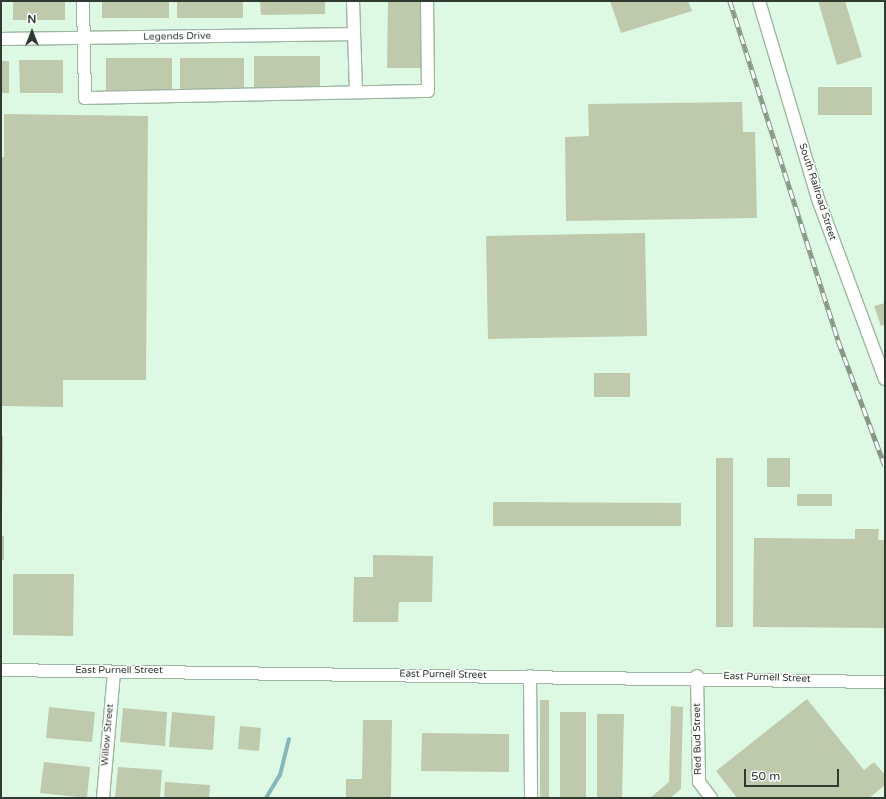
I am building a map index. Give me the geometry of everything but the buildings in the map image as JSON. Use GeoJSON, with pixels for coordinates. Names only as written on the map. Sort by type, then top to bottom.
{"type":"FeatureCollection","features":[{"type":"Feature","properties":{"kind":"street"},"geometry":{"type":"LineString","coordinates":[[83,1],[85,98],[428,91],[427,1]]}},
{"type":"Feature","properties":{"kind":"street"},"geometry":{"type":"LineString","coordinates":[[353,1],[356,92]]}},
{"type":"Feature","properties":{"kind":"street","name":"South Railroad Street"},"geometry":{"type":"LineString","coordinates":[[759,1],[818,200],[885,379]]}},
{"type":"Feature","properties":{"kind":"street","name":"Legends Drive"},"geometry":{"type":"LineString","coordinates":[[1,38],[353,34]]}},
{"type":"Feature","properties":{"kind":"street","name":"East Purnell Street"},"geometry":{"type":"LineString","coordinates":[[1,670],[530,676],[697,676],[885,682]]}},
{"type":"Feature","properties":{"kind":"street","name":"Willow Street"},"geometry":{"type":"LineString","coordinates":[[102,798],[114,672]]}},
{"type":"Feature","properties":{"kind":"street"},"geometry":{"type":"LineString","coordinates":[[530,676],[531,798]]}},
{"type":"Feature","properties":{"kind":"street","name":"Red Bud Street"},"geometry":{"type":"LineString","coordinates":[[697,676],[699,782],[712,798]]}},
{"type":"Feature","properties":{"kind":"waterway"},"geometry":{"type":"LineString","coordinates":[[266,798],[280,775],[289,739]]}},
{"type":"Feature","properties":{"kind":"railway"},"geometry":{"type":"LineString","coordinates":[[730,1],[838,340],[885,466]]}}]}
